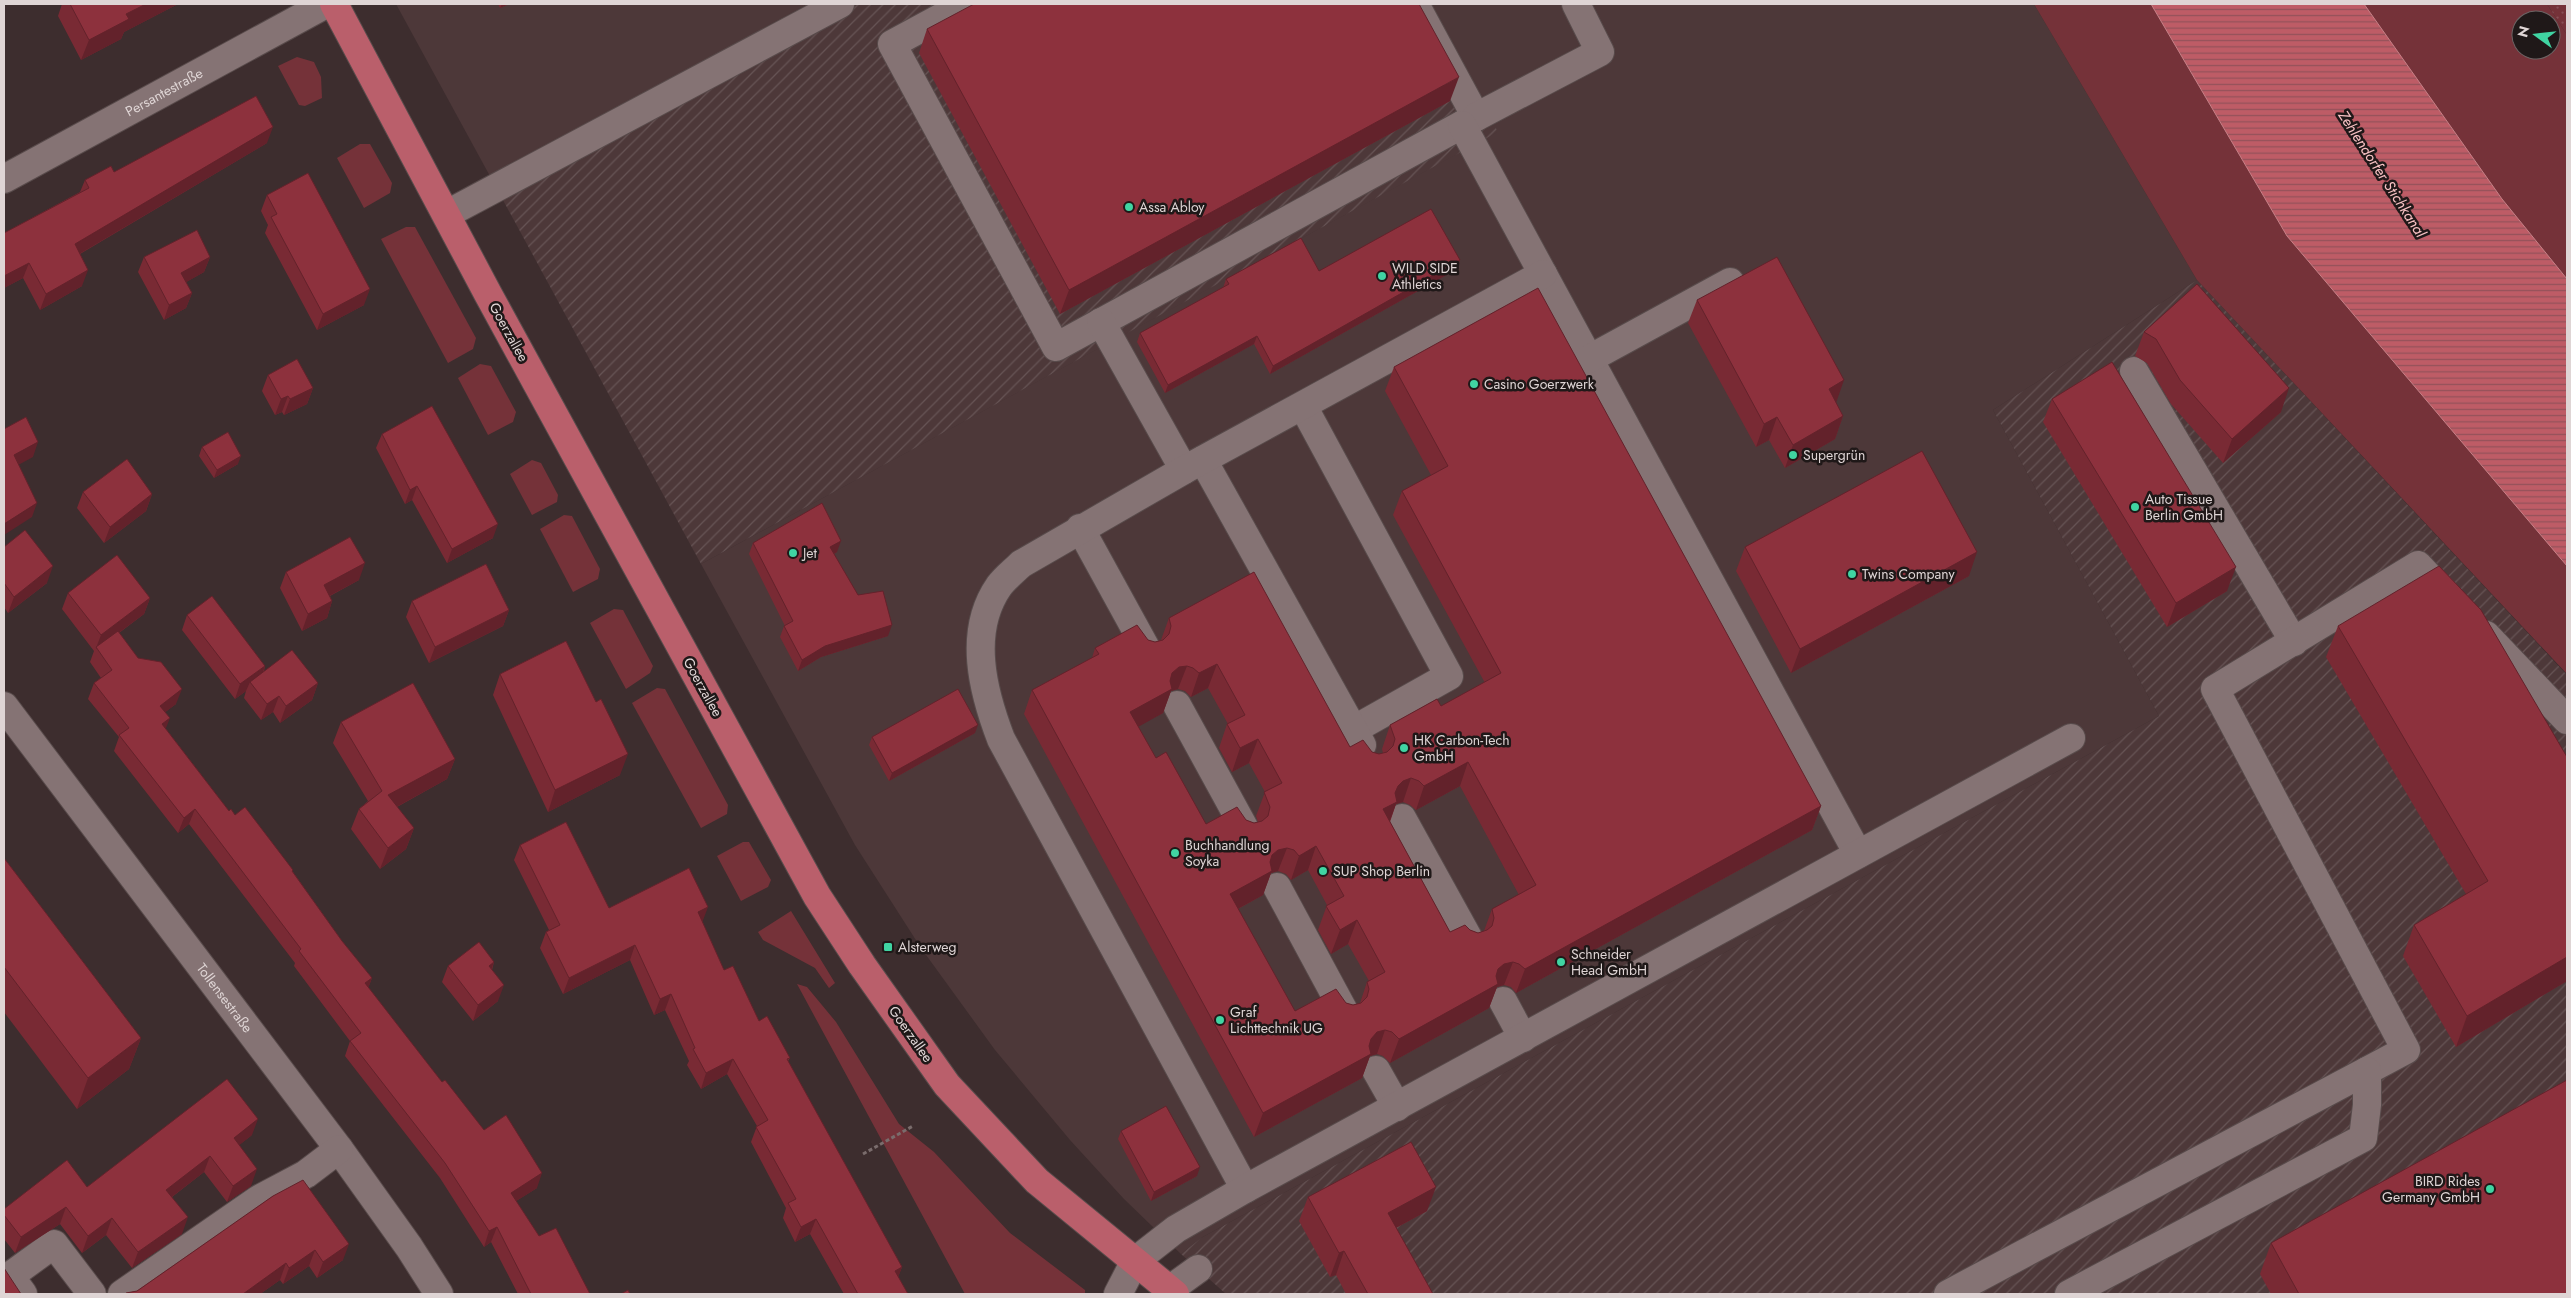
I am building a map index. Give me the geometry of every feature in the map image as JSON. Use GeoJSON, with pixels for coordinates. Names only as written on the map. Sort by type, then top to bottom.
{"type":"FeatureCollection","features":[{"type":"Feature","properties":{"kind":"main road","name":"Goerzallee"},"geometry":{"type":"LineString","coordinates":[[334,4],[782,832],[835,923],[947,1084],[1036,1181],[1172,1292]]}},
{"type":"Feature","properties":{"kind":"street","name":"Persantestraße"},"geometry":{"type":"LineString","coordinates":[[4,179],[326,4]]}},
{"type":"Feature","properties":{"kind":"street"},"geometry":{"type":"LineString","coordinates":[[447,214],[840,4]]}},
{"type":"Feature","properties":{"kind":"street"},"geometry":{"type":"LineString","coordinates":[[966,4],[892,44],[1056,347],[1469,121],[1600,52],[1576,4]]}},
{"type":"Feature","properties":{"kind":"street"},"geometry":{"type":"LineString","coordinates":[[1415,4],[1543,274],[1858,854]]}},
{"type":"Feature","properties":{"kind":"street"},"geometry":{"type":"LineString","coordinates":[[1589,359],[1750,271]]}},
{"type":"Feature","properties":{"kind":"street"},"geometry":{"type":"LineString","coordinates":[[1245,1189],[1001,739],[987,702],[981,673],[982,641],[987,610],[999,586],[1021,564],[1080,528],[1543,274]]}},
{"type":"Feature","properties":{"kind":"street"},"geometry":{"type":"LineString","coordinates":[[1101,322],[1194,465],[1371,762]]}},
{"type":"Feature","properties":{"kind":"street"},"geometry":{"type":"LineString","coordinates":[[2134,371],[2294,642]]}},
{"type":"Feature","properties":{"kind":"street"},"geometry":{"type":"LineString","coordinates":[[1302,406],[1450,676],[1353,730]]}},
{"type":"Feature","properties":{"kind":"street"},"geometry":{"type":"LineString","coordinates":[[1080,528],[1147,650]]}},
{"type":"Feature","properties":{"kind":"street"},"geometry":{"type":"LineString","coordinates":[[1948,1294],[2406,1050],[2215,689],[2418,565],[2567,720]]}},
{"type":"Feature","properties":{"kind":"street"},"geometry":{"type":"LineString","coordinates":[[1177,705],[1246,831]]}},
{"type":"Feature","properties":{"kind":"street","name":"Tollensestraße"},"geometry":{"type":"LineString","coordinates":[[4,706],[339,1149],[404,1240],[439,1294]]}},
{"type":"Feature","properties":{"kind":"street"},"geometry":{"type":"LineString","coordinates":[[1118,1294],[1135,1261],[1176,1229],[1245,1189],[2071,738]]}},
{"type":"Feature","properties":{"kind":"street"},"geometry":{"type":"LineString","coordinates":[[1402,818],[1470,941]]}},
{"type":"Feature","properties":{"kind":"street"},"geometry":{"type":"LineString","coordinates":[[1277,887],[1345,1013]]}},
{"type":"Feature","properties":{"kind":"street"},"geometry":{"type":"LineString","coordinates":[[1503,1001],[1523,1038]]}},
{"type":"Feature","properties":{"kind":"street"},"geometry":{"type":"LineString","coordinates":[[1376,1070],[1397,1107]]}},
{"type":"Feature","properties":{"kind":"street"},"geometry":{"type":"LineString","coordinates":[[2069,1294],[2363,1138],[2367,1105],[2367,1071]]}},
{"type":"Feature","properties":{"kind":"street"},"geometry":{"type":"LineString","coordinates":[[122,1294],[259,1199],[306,1174],[339,1149]]}},
{"type":"Feature","properties":{"kind":"street"},"geometry":{"type":"LineString","coordinates":[[22,1294],[10,1276],[54,1244],[92,1294]]}},
{"type":"Feature","properties":{"kind":"street"},"geometry":{"type":"LineString","coordinates":[[1172,1292],[1198,1269]]}},
{"type":"Feature","properties":{"kind":"path"},"geometry":{"type":"LineString","coordinates":[[863,1154],[913,1126]]}},
{"type":"Feature","properties":{"kind":"shaded area"},"geometry":{"type":"Polygon","coordinates":[[[396,4],[808,4],[491,178],[396,4]]]}},
{"type":"Feature","properties":{"kind":"shaded area","name":"Assa Abloy"},"geometry":{"type":"Polygon","coordinates":[[[808,4],[1427,4],[1498,132],[701,564],[491,178],[808,4]]]}},
{"type":"Feature","properties":{"kind":"shaded area"},"geometry":{"type":"Polygon","coordinates":[[[1427,4],[2034,4],[2197,280],[1993,410],[2159,716],[1201,1238],[1181,1254],[1124,1199],[1070,1140],[995,1050],[921,948],[855,845],[701,564],[1497,132],[1427,4]]]}},
{"type":"Feature","properties":{"kind":"shaded area"},"geometry":{"type":"Polygon","coordinates":[[[2034,4],[2151,4],[2287,236],[2567,566],[2567,674],[2197,280],[2034,4]]]}},
{"type":"Feature","properties":{"kind":"shaded area"},"geometry":{"type":"Polygon","coordinates":[[[2364,4],[2547,4],[2551,10],[2511,10],[2511,60],[2561,60],[2561,26],[2567,35],[2567,279],[2502,199],[2364,4]]]}},
{"type":"Feature","properties":{"kind":"shaded area"},"geometry":{"type":"Polygon","coordinates":[[[2547,4],[2567,4],[2567,35],[2561,26],[2561,10],[2551,10],[2547,4]]]}},
{"type":"Feature","properties":{"kind":"shaded area"},"geometry":{"type":"Polygon","coordinates":[[[297,57],[314,62],[321,77],[322,98],[305,106],[299,105],[278,66],[297,57]]]}},
{"type":"Feature","properties":{"kind":"shaded area"},"geometry":{"type":"Polygon","coordinates":[[[360,144],[370,144],[392,183],[390,193],[364,208],[337,158],[360,144]]]}},
{"type":"Feature","properties":{"kind":"shaded area"},"geometry":{"type":"Polygon","coordinates":[[[406,227],[415,227],[476,338],[473,349],[448,363],[381,239],[406,227]]]}},
{"type":"Feature","properties":{"kind":"shaded area"},"geometry":{"type":"Polygon","coordinates":[[[2197,280],[2567,675],[2567,1294],[1226,1294],[1181,1254],[1201,1238],[2159,716],[1993,410],[2197,280]]]}},
{"type":"Feature","properties":{"kind":"shaded area"},"geometry":{"type":"Polygon","coordinates":[[[480,364],[491,366],[516,412],[513,422],[488,435],[458,378],[480,364]]]}},
{"type":"Feature","properties":{"kind":"shaded area"},"geometry":{"type":"Polygon","coordinates":[[[532,460],[541,463],[558,495],[557,502],[532,515],[510,474],[532,460]]]}},
{"type":"Feature","properties":{"kind":"shaded area"},"geometry":{"type":"Polygon","coordinates":[[[564,515],[572,516],[600,569],[598,579],[573,592],[540,529],[564,515]]]}},
{"type":"Feature","properties":{"kind":"shaded area"},"geometry":{"type":"Polygon","coordinates":[[[614,609],[623,610],[653,666],[650,673],[626,689],[590,623],[614,609]]]}},
{"type":"Feature","properties":{"kind":"shaded area"},"geometry":{"type":"Polygon","coordinates":[[[657,688],[665,689],[728,805],[727,814],[701,828],[632,703],[657,688]]]}},
{"type":"Feature","properties":{"kind":"shaded area"},"geometry":{"type":"Polygon","coordinates":[[[743,842],[749,842],[771,880],[768,887],[741,901],[717,856],[743,842]]]}},
{"type":"Feature","properties":{"kind":"shaded area"},"geometry":{"type":"Polygon","coordinates":[[[791,911],[835,983],[829,988],[815,968],[763,940],[758,932],[791,911]]]}},
{"type":"Feature","properties":{"kind":"shaded area"},"geometry":{"type":"Polygon","coordinates":[[[797,984],[807,987],[836,1022],[899,1124],[934,1152],[1010,1233],[1085,1290],[1085,1294],[965,1294],[797,984]]]}},
{"type":"Feature","properties":{"kind":"water","name":"Zehlendorfer Stichkanal"},"geometry":{"type":"Polygon","coordinates":[[[2151,4],[2364,4],[2502,199],[2567,279],[2567,566],[2287,236],[2151,4]]]}},
{"type":"Feature","properties":{"kind":"building"},"geometry":{"type":"Polygon","coordinates":[[[70,4],[146,4],[126,14],[129,19],[89,40],[70,4]]]}},
{"type":"Feature","properties":{"kind":"building","name":"Assa Abloy"},"geometry":{"type":"Polygon","coordinates":[[[974,4],[1419,4],[1459,77],[1069,290],[927,29],[974,4]]]}},
{"type":"Feature","properties":{"kind":"building"},"geometry":{"type":"Polygon","coordinates":[[[256,96],[273,127],[75,244],[88,270],[46,294],[29,263],[4,276],[4,233],[89,188],[85,180],[111,166],[114,172],[256,96]]]}},
{"type":"Feature","properties":{"kind":"building"},"geometry":{"type":"Polygon","coordinates":[[[308,173],[370,289],[323,314],[271,217],[277,214],[267,195],[308,173]]]}},
{"type":"Feature","properties":{"kind":"building"},"geometry":{"type":"Polygon","coordinates":[[[1431,209],[1460,260],[1273,366],[1257,336],[1168,385],[1140,333],[1229,284],[1226,279],[1301,238],[1319,271],[1431,209]]]}},
{"type":"Feature","properties":{"kind":"building"},"geometry":{"type":"Polygon","coordinates":[[[197,230],[210,257],[181,273],[192,293],[169,305],[144,257],[197,230]]]}},
{"type":"Feature","properties":{"kind":"building"},"geometry":{"type":"Polygon","coordinates":[[[1777,257],[1844,380],[1829,389],[1843,416],[1793,445],[1777,417],[1764,424],[1697,300],[1777,257]]]}},
{"type":"Feature","properties":{"kind":"building"},"geometry":{"type":"Polygon","coordinates":[[[2197,284],[2289,388],[2232,439],[2180,380],[2156,339],[2144,332],[2197,284]]]}},
{"type":"Feature","properties":{"kind":"building"},"geometry":{"type":"Polygon","coordinates":[[[1538,288],[1821,806],[1525,969],[1513,962],[1504,964],[1498,969],[1496,976],[1498,984],[1399,1039],[1392,1032],[1385,1030],[1377,1032],[1371,1039],[1369,1046],[1371,1054],[1263,1113],[1032,690],[1099,654],[1095,648],[1137,625],[1148,640],[1155,642],[1163,640],[1169,634],[1171,626],[1169,618],[1254,572],[1350,747],[1363,740],[1372,752],[1379,754],[1387,752],[1393,746],[1395,739],[1390,725],[1437,699],[1441,706],[1501,673],[1402,491],[1448,466],[1394,367],[1538,288]],[[1217,664],[1199,673],[1187,666],[1179,667],[1172,673],[1170,681],[1172,689],[1130,712],[1156,758],[1166,752],[1206,824],[1237,807],[1246,820],[1254,823],[1262,821],[1268,816],[1270,807],[1264,792],[1282,783],[1258,739],[1240,748],[1227,724],[1245,715],[1217,664]],[[1468,762],[1424,786],[1419,781],[1411,778],[1403,781],[1395,793],[1397,802],[1383,809],[1450,932],[1465,925],[1470,930],[1478,933],[1487,930],[1492,926],[1494,918],[1492,909],[1536,885],[1468,762]],[[1316,846],[1299,856],[1294,850],[1287,848],[1278,850],[1272,855],[1270,862],[1272,871],[1230,894],[1295,1011],[1336,989],[1346,1003],[1353,1005],[1361,1003],[1367,997],[1369,989],[1367,982],[1385,972],[1357,920],[1340,930],[1326,906],[1344,896],[1316,846]]]}},
{"type":"Feature","properties":{"kind":"building"},"geometry":{"type":"Polygon","coordinates":[[[297,359],[313,388],[290,399],[288,396],[281,399],[268,375],[297,359]]]}},
{"type":"Feature","properties":{"kind":"building","name":"Auto Tissue Berlin GmbH"},"geometry":{"type":"Polygon","coordinates":[[[2112,362],[2236,567],[2176,603],[2052,399],[2112,362]]]}},
{"type":"Feature","properties":{"kind":"building"},"geometry":{"type":"Polygon","coordinates":[[[432,406],[498,524],[452,549],[417,486],[410,490],[382,434],[432,406]]]}},
{"type":"Feature","properties":{"kind":"building"},"geometry":{"type":"Polygon","coordinates":[[[26,417],[38,442],[14,455],[37,503],[4,524],[4,429],[26,417]]]}},
{"type":"Feature","properties":{"kind":"building"},"geometry":{"type":"Polygon","coordinates":[[[228,432],[241,456],[217,470],[202,447],[228,432]]]}},
{"type":"Feature","properties":{"kind":"building","name":"Twins Company"},"geometry":{"type":"Polygon","coordinates":[[[1922,451],[1977,552],[1800,649],[1745,547],[1922,451]]]}},
{"type":"Feature","properties":{"kind":"building"},"geometry":{"type":"Polygon","coordinates":[[[127,459],[152,494],[110,527],[83,492],[127,459]]]}},
{"type":"Feature","properties":{"kind":"building"},"geometry":{"type":"Polygon","coordinates":[[[822,503],[841,541],[830,547],[858,595],[883,591],[892,625],[825,646],[802,660],[784,626],[793,621],[753,543],[822,503]]]}},
{"type":"Feature","properties":{"kind":"building"},"geometry":{"type":"Polygon","coordinates":[[[25,530],[53,566],[14,597],[4,583],[4,547],[25,530]]]}},
{"type":"Feature","properties":{"kind":"building"},"geometry":{"type":"Polygon","coordinates":[[[350,537],[365,563],[324,585],[332,601],[308,614],[286,572],[350,537]]]}},
{"type":"Feature","properties":{"kind":"building"},"geometry":{"type":"Polygon","coordinates":[[[117,555],[150,598],[101,635],[68,593],[117,555]]]}},
{"type":"Feature","properties":{"kind":"building"},"geometry":{"type":"Polygon","coordinates":[[[486,564],[509,610],[435,647],[412,601],[486,564]]]}},
{"type":"Feature","properties":{"kind":"building"},"geometry":{"type":"Polygon","coordinates":[[[2439,566],[2481,610],[2567,757],[2567,957],[2467,1016],[2414,925],[2488,881],[2338,626],[2439,566]]]}},
{"type":"Feature","properties":{"kind":"building"},"geometry":{"type":"Polygon","coordinates":[[[212,596],[265,666],[240,684],[187,615],[212,596]]]}},
{"type":"Feature","properties":{"kind":"building"},"geometry":{"type":"Polygon","coordinates":[[[118,631],[138,658],[161,662],[182,689],[160,706],[170,718],[162,724],[229,811],[231,809],[235,815],[245,807],[293,870],[342,941],[372,978],[365,983],[442,1082],[445,1080],[484,1130],[506,1115],[542,1173],[511,1193],[539,1236],[556,1228],[590,1294],[531,1294],[497,1227],[489,1231],[445,1163],[350,1041],[361,1033],[299,951],[301,949],[195,809],[184,818],[119,735],[129,728],[94,683],[112,670],[96,647],[118,631]]]}},
{"type":"Feature","properties":{"kind":"building"},"geometry":{"type":"Polygon","coordinates":[[[566,641],[596,702],[601,699],[628,754],[555,790],[500,674],[566,641]]]}},
{"type":"Feature","properties":{"kind":"building"},"geometry":{"type":"Polygon","coordinates":[[[292,650],[318,683],[286,706],[279,696],[267,704],[250,682],[292,650]]]}},
{"type":"Feature","properties":{"kind":"building"},"geometry":{"type":"Polygon","coordinates":[[[413,683],[455,759],[388,795],[414,828],[388,848],[359,809],[382,791],[341,722],[413,683]]]}},
{"type":"Feature","properties":{"kind":"building"},"geometry":{"type":"Polygon","coordinates":[[[958,689],[978,725],[892,773],[872,737],[958,689]]]}},
{"type":"Feature","properties":{"kind":"building"},"geometry":{"type":"Polygon","coordinates":[[[566,822],[609,908],[689,868],[708,907],[698,912],[724,970],[733,966],[759,1021],[767,1016],[790,1058],[787,1059],[902,1267],[895,1271],[908,1294],[858,1294],[816,1219],[801,1227],[788,1203],[796,1199],[756,1127],[768,1120],[733,1059],[706,1073],[693,1049],[695,1048],[671,994],[660,999],[635,945],[569,978],[546,932],[560,925],[520,845],[566,822]]]}},
{"type":"Feature","properties":{"kind":"building"},"geometry":{"type":"Polygon","coordinates":[[[4,858],[141,1038],[88,1078],[4,967],[4,858]]]}},
{"type":"Feature","properties":{"kind":"building"},"geometry":{"type":"Polygon","coordinates":[[[479,942],[494,962],[489,966],[504,985],[478,1005],[448,966],[479,942]]]}},
{"type":"Feature","properties":{"kind":"building"},"geometry":{"type":"Polygon","coordinates":[[[227,1079],[258,1119],[234,1138],[257,1169],[233,1186],[210,1156],[166,1190],[188,1217],[138,1252],[112,1218],[88,1236],[66,1207],[21,1237],[4,1215],[4,1209],[67,1160],[87,1187],[227,1079]]]}},
{"type":"Feature","properties":{"kind":"building","name":"BIRD Rides Germany GmbH"},"geometry":{"type":"Polygon","coordinates":[[[2567,1080],[2567,1294],[2299,1294],[2271,1243],[2567,1080]]]}},
{"type":"Feature","properties":{"kind":"building"},"geometry":{"type":"Polygon","coordinates":[[[1166,1106],[1200,1167],[1154,1192],[1121,1131],[1166,1106]]]}},
{"type":"Feature","properties":{"kind":"building"},"geometry":{"type":"Polygon","coordinates":[[[1411,1142],[1436,1187],[1388,1213],[1433,1294],[1368,1294],[1344,1251],[1339,1253],[1308,1197],[1411,1142]]]}},
{"type":"Feature","properties":{"kind":"building"},"geometry":{"type":"Polygon","coordinates":[[[303,1180],[349,1244],[323,1262],[315,1250],[289,1268],[286,1263],[243,1294],[126,1293],[137,1291],[273,1196],[303,1180]]]}},
{"type":"Feature","properties":{"kind":"building"},"geometry":{"type":"Polygon","coordinates":[[[4,1268],[21,1294],[4,1294],[4,1268]]]}},
{"type":"Feature","properties":{"kind":"building"},"geometry":{"type":"Polygon","coordinates":[[[628,1290],[630,1294],[621,1294],[628,1290]]]}},
{"type":"Feature","properties":{"kind":"place","name":"Assa Abloy"},"geometry":{"type":"Point","coordinates":[1129,207]}},
{"type":"Feature","properties":{"kind":"place","name":"WILD SIDE Athletics"},"geometry":{"type":"Point","coordinates":[1382,276]}},
{"type":"Feature","properties":{"kind":"place","name":"Casino Goerzwerk"},"geometry":{"type":"Point","coordinates":[1474,384]}},
{"type":"Feature","properties":{"kind":"place","name":"Supergrün"},"geometry":{"type":"Point","coordinates":[1793,455]}},
{"type":"Feature","properties":{"kind":"place","name":"Auto Tissue Berlin GmbH"},"geometry":{"type":"Point","coordinates":[2135,507]}},
{"type":"Feature","properties":{"kind":"place","name":"Jet"},"geometry":{"type":"Point","coordinates":[793,553]}},
{"type":"Feature","properties":{"kind":"place","name":"Twins Company"},"geometry":{"type":"Point","coordinates":[1852,574]}},
{"type":"Feature","properties":{"kind":"place","name":"HK Carbon-Tech GmbH"},"geometry":{"type":"Point","coordinates":[1404,748]}},
{"type":"Feature","properties":{"kind":"place","name":"Buchhandlung Soyka"},"geometry":{"type":"Point","coordinates":[1175,853]}},
{"type":"Feature","properties":{"kind":"place","name":"SUP Shop Berlin"},"geometry":{"type":"Point","coordinates":[1323,871]}},
{"type":"Feature","properties":{"kind":"place","name":"Alsterweg"},"geometry":{"type":"Point","coordinates":[888,947]}},
{"type":"Feature","properties":{"kind":"place","name":"Schneider Head GmbH"},"geometry":{"type":"Point","coordinates":[1561,962]}},
{"type":"Feature","properties":{"kind":"place","name":"Graf Lichttechnik UG"},"geometry":{"type":"Point","coordinates":[1220,1020]}},
{"type":"Feature","properties":{"kind":"place","name":"BIRD Rides Germany GmbH"},"geometry":{"type":"Point","coordinates":[2490,1189]}}]}
